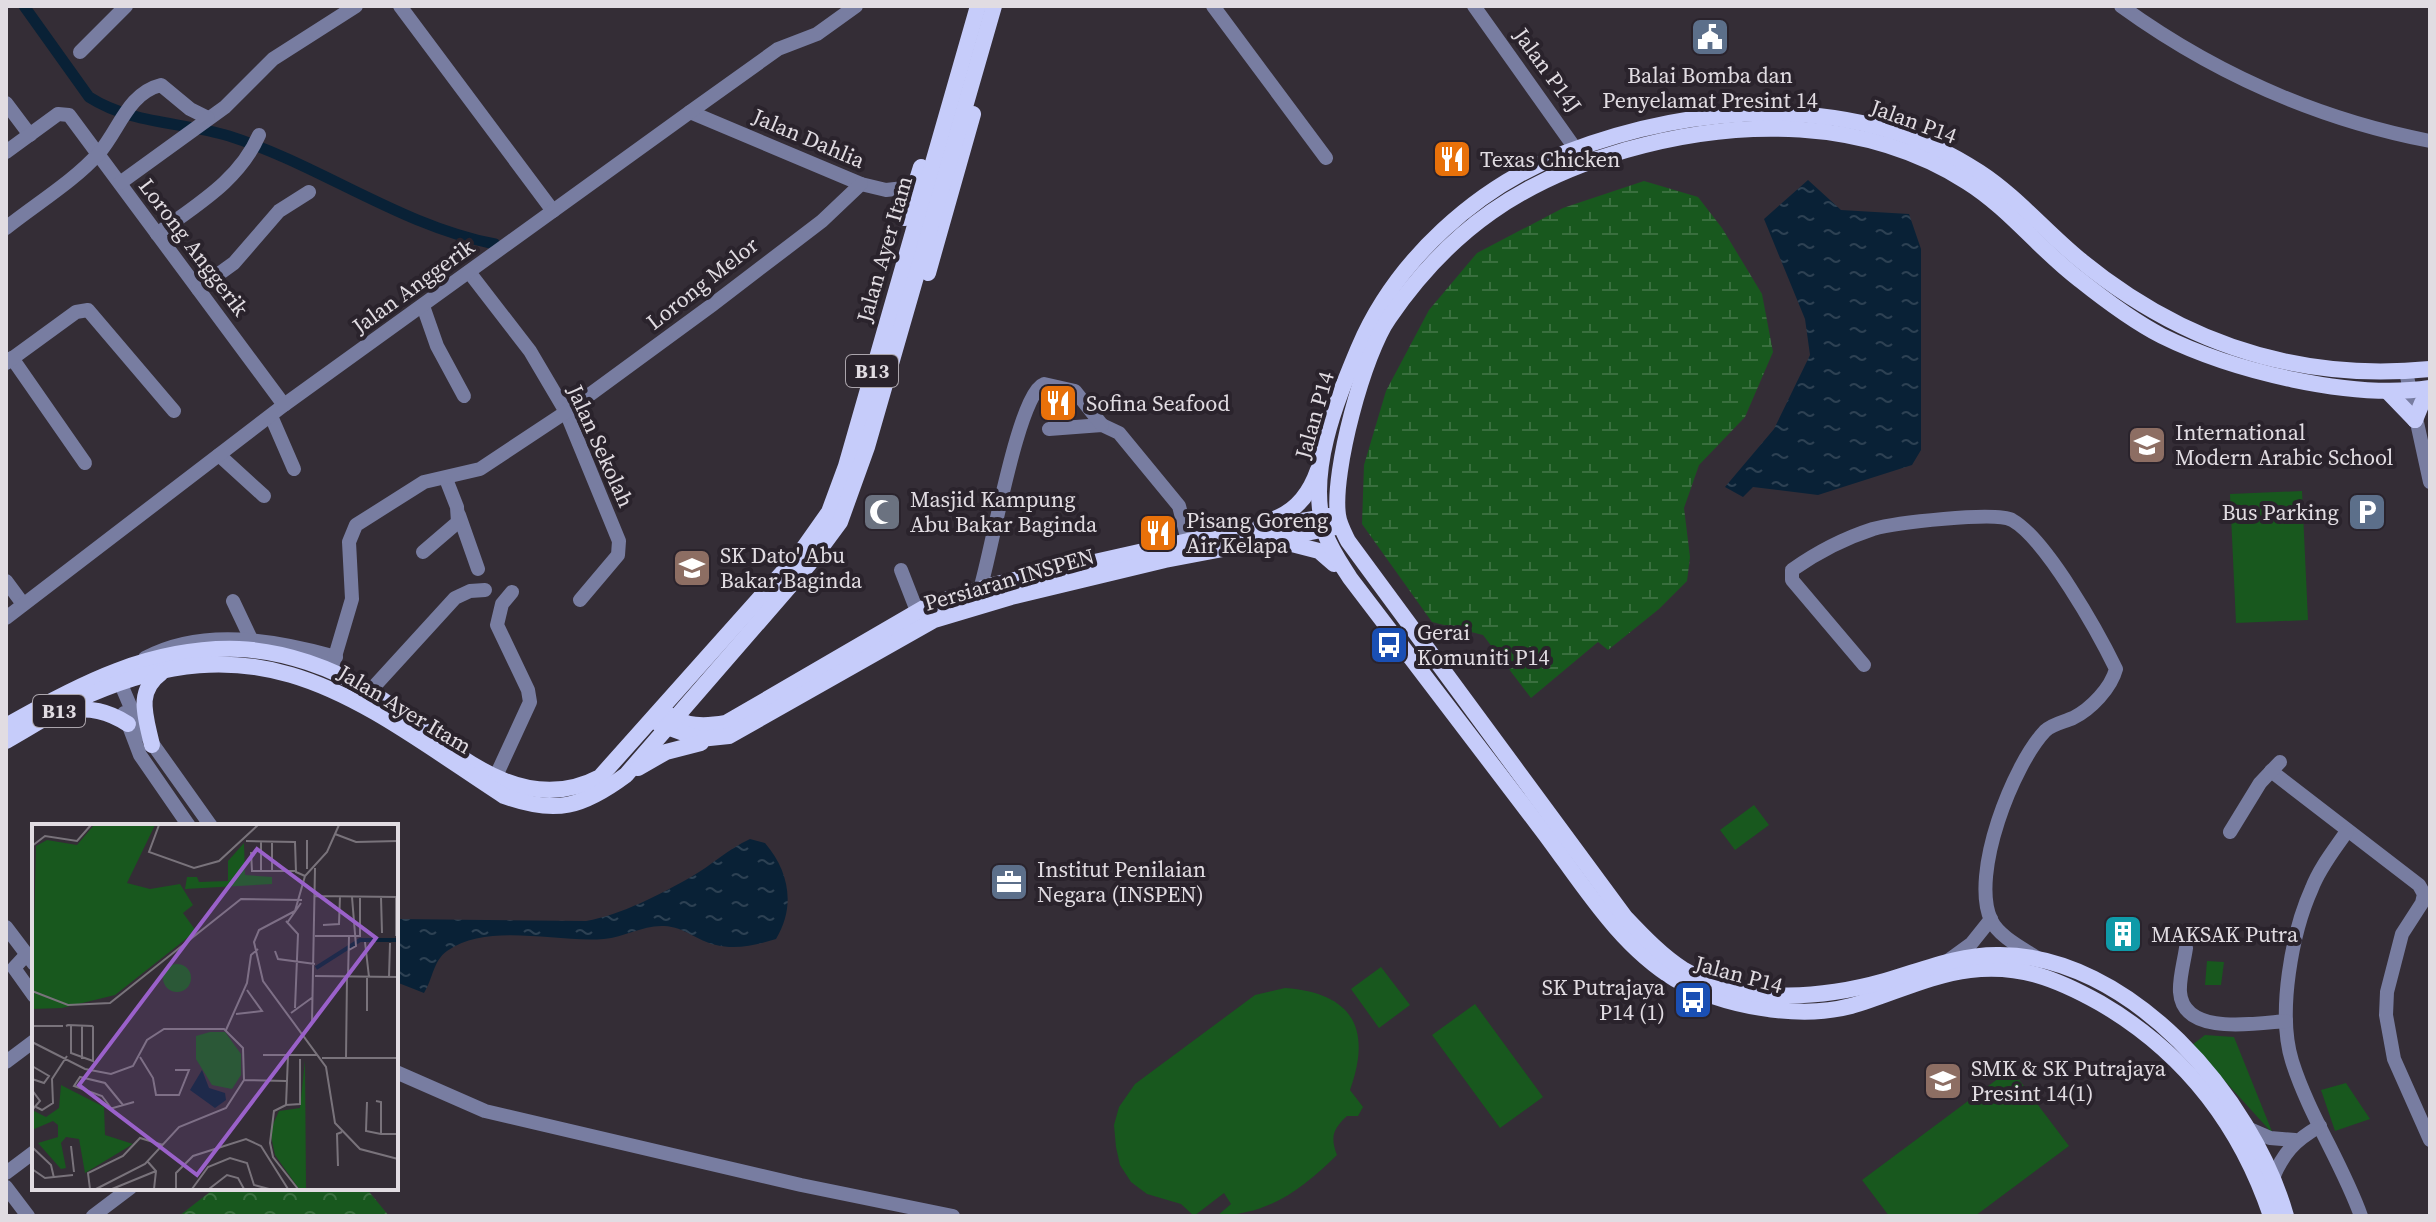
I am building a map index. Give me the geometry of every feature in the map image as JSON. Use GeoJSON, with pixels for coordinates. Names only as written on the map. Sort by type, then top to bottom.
{"type":"FeatureCollection","features":[{"type":"Feature","properties":{"kind":"main road","name":"Jalan Ayer Itam"},"geometry":{"type":"LineString","coordinates":[[6,726],[83,682],[218,664],[268,669],[326,685],[363,704],[504,796],[526,804],[559,808],[587,800],[626,775],[680,690],[817,531],[829,512],[978,6]]}},
{"type":"Feature","properties":{"kind":"main road","name":"Jalan Ayer Itam"},"geometry":{"type":"LineString","coordinates":[[698,691],[809,564],[840,522],[867,447],[895,349],[911,325],[955,185],[984,73],[984,38],[994,6]]}},
{"type":"Feature","properties":{"kind":"main road"},"geometry":{"type":"LineString","coordinates":[[856,426],[885,293],[913,187],[963,57]]}},
{"type":"Feature","properties":{"kind":"main road","name":"Jalan P14"},"geometry":{"type":"LineString","coordinates":[[2271,1216],[2260,1183],[2227,1122],[2179,1060],[2130,1021],[2062,981],[2019,970],[1969,970],[1847,1007],[1800,1011],[1750,1004],[1704,992],[1675,978],[1615,925],[1350,578],[1319,480],[1339,394],[1368,325],[1398,280],[1425,248],[1490,192],[1663,123],[1735,112],[1766,111],[1871,124],[1938,151],[1977,171],[2114,286],[2153,313],[2222,345],[2295,364],[2376,373],[2430,369]]}},
{"type":"Feature","properties":{"kind":"main road","name":"Jalan P14"},"geometry":{"type":"LineString","coordinates":[[2286,1216],[2247,1128],[2204,1066],[2168,1030],[2096,981],[2039,959],[1996,955],[1949,960],[1842,992],[1798,997],[1720,985],[1682,969],[1625,917],[1331,521],[1337,482],[1356,401],[1382,327],[1435,258],[1497,205],[1581,155],[1735,127],[1768,126],[1841,135],[1897,148],[1968,183],[2013,217],[2076,277],[2160,335],[2255,369],[2331,385],[2387,391],[2430,388]]}},
{"type":"Feature","properties":{"kind":"main road"},"geometry":{"type":"LineString","coordinates":[[2387,391],[2401,401],[2415,420]]}},
{"type":"Feature","properties":{"kind":"main road"},"geometry":{"type":"LineString","coordinates":[[2415,420],[2422,403],[2430,395]]}},
{"type":"Feature","properties":{"kind":"main road"},"geometry":{"type":"LineString","coordinates":[[1250,527],[1290,513],[1305,497],[1328,438]]}},
{"type":"Feature","properties":{"kind":"main road"},"geometry":{"type":"LineString","coordinates":[[1250,527],[1331,521]]}},
{"type":"Feature","properties":{"kind":"main road","name":"Persiaran INSPEN"},"geometry":{"type":"LineString","coordinates":[[663,719],[700,739],[729,736],[934,620],[1011,597],[1262,540],[1331,521]]}},
{"type":"Feature","properties":{"kind":"main road","name":"Persiaran INSPEN"},"geometry":{"type":"LineString","coordinates":[[704,727],[726,723],[917,611],[980,589],[1250,527]]}},
{"type":"Feature","properties":{"kind":"main road"},"geometry":{"type":"LineString","coordinates":[[1262,540],[1298,543],[1319,551],[1350,578]]}},
{"type":"Feature","properties":{"kind":"main road","name":"Jalan Ayer Itam"},"geometry":{"type":"LineString","coordinates":[[138,663],[198,650],[242,649],[333,664],[495,778],[541,792],[560,792],[600,777],[663,719]]}},
{"type":"Feature","properties":{"kind":"main road","name":"B13"},"geometry":{"type":"LineString","coordinates":[[117,679],[138,663]]}},
{"type":"Feature","properties":{"kind":"main road"},"geometry":{"type":"LineString","coordinates":[[152,745],[143,693],[150,681],[165,670]]}},
{"type":"Feature","properties":{"kind":"main road","name":"Jalan Ayer Itam"},"geometry":{"type":"LineString","coordinates":[[6,741],[117,679]]}},
{"type":"Feature","properties":{"kind":"main road"},"geometry":{"type":"LineString","coordinates":[[698,691],[695,708],[704,727]]}},
{"type":"Feature","properties":{"kind":"main road","name":"B13"},"geometry":{"type":"LineString","coordinates":[[663,719],[698,691]]}},
{"type":"Feature","properties":{"kind":"main road"},"geometry":{"type":"LineString","coordinates":[[56,713],[86,708],[115,715],[128,724]]}},
{"type":"Feature","properties":{"kind":"main road"},"geometry":{"type":"LineString","coordinates":[[663,719],[704,727]]}},
{"type":"Feature","properties":{"kind":"main road"},"geometry":{"type":"LineString","coordinates":[[626,775],[666,752],[688,744],[712,743],[729,736]]}},
{"type":"Feature","properties":{"kind":"street"},"geometry":{"type":"LineString","coordinates":[[80,52],[126,6]]}},
{"type":"Feature","properties":{"kind":"street"},"geometry":{"type":"LineString","coordinates":[[120,183],[198,126],[273,59],[356,6]]}},
{"type":"Feature","properties":{"kind":"street"},"geometry":{"type":"LineString","coordinates":[[400,6],[553,211]]}},
{"type":"Feature","properties":{"kind":"street","name":"Jalan Anggerik"},"geometry":{"type":"LineString","coordinates":[[6,618],[284,405],[690,112],[778,49],[825,30],[856,6]]}},
{"type":"Feature","properties":{"kind":"street"},"geometry":{"type":"LineString","coordinates":[[1213,6],[1326,158]]}},
{"type":"Feature","properties":{"kind":"street"},"geometry":{"type":"LineString","coordinates":[[1227,24],[1229,6]]}},
{"type":"Feature","properties":{"kind":"street","name":"Jalan P14J"},"geometry":{"type":"LineString","coordinates":[[1474,6],[1581,155]]}},
{"type":"Feature","properties":{"kind":"street"},"geometry":{"type":"LineString","coordinates":[[2121,6],[2180,46],[2280,97],[2333,118],[2430,141]]}},
{"type":"Feature","properties":{"kind":"street"},"geometry":{"type":"LineString","coordinates":[[6,228],[98,154],[123,116],[148,90],[161,85],[190,109],[198,126]]}},
{"type":"Feature","properties":{"kind":"street"},"geometry":{"type":"LineString","coordinates":[[6,103],[30,135],[6,152]]}},
{"type":"Feature","properties":{"kind":"street","name":"Jalan Dahlia"},"geometry":{"type":"LineString","coordinates":[[690,112],[861,184],[886,190],[913,187]]}},
{"type":"Feature","properties":{"kind":"street","name":"Lorong Anggerik"},"geometry":{"type":"LineString","coordinates":[[30,135],[58,114],[69,115],[284,405]]}},
{"type":"Feature","properties":{"kind":"street"},"geometry":{"type":"LineString","coordinates":[[157,234],[229,181],[256,141]]}},
{"type":"Feature","properties":{"kind":"street","name":"Lorong Melor"},"geometry":{"type":"LineString","coordinates":[[333,664],[352,599],[351,533],[356,525],[424,482],[480,469],[566,412],[822,221],[861,184]]}},
{"type":"Feature","properties":{"kind":"street"},"geometry":{"type":"LineString","coordinates":[[198,289],[234,263],[279,211],[309,192]]}},
{"type":"Feature","properties":{"kind":"street","name":"Jalan Sekolah"},"geometry":{"type":"LineString","coordinates":[[469,272],[530,351],[566,412],[621,547],[580,600]]}},
{"type":"Feature","properties":{"kind":"street"},"geometry":{"type":"LineString","coordinates":[[423,306],[437,346],[464,396]]}},
{"type":"Feature","properties":{"kind":"street"},"geometry":{"type":"LineString","coordinates":[[85,463],[9,360],[76,312],[88,310],[174,411]]}},
{"type":"Feature","properties":{"kind":"street"},"geometry":{"type":"LineString","coordinates":[[2406,372],[2430,482]]}},
{"type":"Feature","properties":{"kind":"street"},"geometry":{"type":"LineString","coordinates":[[980,589],[1011,456],[1033,391],[1044,384],[1075,391],[1102,425],[1119,433],[1173,497],[1183,517],[1188,541]]}},
{"type":"Feature","properties":{"kind":"street"},"geometry":{"type":"LineString","coordinates":[[271,416],[294,469]]}},
{"type":"Feature","properties":{"kind":"street"},"geometry":{"type":"LineString","coordinates":[[1049,429],[1102,425]]}},
{"type":"Feature","properties":{"kind":"street"},"geometry":{"type":"LineString","coordinates":[[219,455],[264,496]]}},
{"type":"Feature","properties":{"kind":"street"},"geometry":{"type":"LineString","coordinates":[[446,479],[478,569]]}},
{"type":"Feature","properties":{"kind":"street"},"geometry":{"type":"LineString","coordinates":[[423,552],[455,527],[459,515]]}},
{"type":"Feature","properties":{"kind":"street"},"geometry":{"type":"LineString","coordinates":[[1864,665],[1792,580],[1792,570],[1809,558],[1875,528],[1947,519],[2004,517],[2022,528],[2053,565],[2116,669],[2105,691],[2087,707],[2047,728],[2020,766],[1990,852],[1987,884],[1991,919],[2001,932],[2039,959]]}},
{"type":"Feature","properties":{"kind":"street"},"geometry":{"type":"LineString","coordinates":[[901,570],[917,611]]}},
{"type":"Feature","properties":{"kind":"street"},"geometry":{"type":"LineString","coordinates":[[6,581],[23,604]]}},
{"type":"Feature","properties":{"kind":"street"},"geometry":{"type":"LineString","coordinates":[[370,691],[455,598],[470,591],[485,590]]}},
{"type":"Feature","properties":{"kind":"street"},"geometry":{"type":"LineString","coordinates":[[495,778],[530,702],[528,690],[497,625],[502,604],[512,592]]}},
{"type":"Feature","properties":{"kind":"street"},"geometry":{"type":"LineString","coordinates":[[233,601],[251,639]]}},
{"type":"Feature","properties":{"kind":"street"},"geometry":{"type":"LineString","coordinates":[[138,663],[172,644],[251,639],[333,664]]}},
{"type":"Feature","properties":{"kind":"street"},"geometry":{"type":"LineString","coordinates":[[117,679],[128,724],[151,774],[188,824]]}},
{"type":"Feature","properties":{"kind":"street"},"geometry":{"type":"LineString","coordinates":[[117,679],[137,722],[210,824]]}},
{"type":"Feature","properties":{"kind":"street"},"geometry":{"type":"LineString","coordinates":[[2230,832],[2275,767],[2347,831],[2419,885],[2424,894],[2422,903],[2402,934],[2387,992],[2386,1015],[2394,1059],[2430,1140]]}},
{"type":"Feature","properties":{"kind":"street"},"geometry":{"type":"LineString","coordinates":[[2347,831],[2312,887],[2298,927],[2286,1021],[2291,1059],[2361,1216]]}},
{"type":"Feature","properties":{"kind":"street"},"geometry":{"type":"LineString","coordinates":[[1949,960],[1971,944],[1991,919]]}},
{"type":"Feature","properties":{"kind":"street"},"geometry":{"type":"LineString","coordinates":[[6,927],[30,959],[14,968],[32,993]]}},
{"type":"Feature","properties":{"kind":"street"},"geometry":{"type":"LineString","coordinates":[[2186,948],[2180,994],[2189,1011],[2214,1025],[2286,1021]]}},
{"type":"Feature","properties":{"kind":"street"},"geometry":{"type":"LineString","coordinates":[[6,1062],[32,1042]]}},
{"type":"Feature","properties":{"kind":"street"},"geometry":{"type":"LineString","coordinates":[[398,1073],[485,1111],[773,1179],[953,1216]]}},
{"type":"Feature","properties":{"kind":"street"},"geometry":{"type":"LineString","coordinates":[[2272,1180],[2282,1157],[2295,1140],[2320,1126]]}},
{"type":"Feature","properties":{"kind":"street"},"geometry":{"type":"LineString","coordinates":[[2247,1128],[2270,1138],[2295,1140]]}},
{"type":"Feature","properties":{"kind":"street"},"geometry":{"type":"LineString","coordinates":[[6,1173],[32,1154]]}},
{"type":"Feature","properties":{"kind":"street"},"geometry":{"type":"LineString","coordinates":[[6,1187],[28,1216]]}},
{"type":"Feature","properties":{"kind":"street"},"geometry":{"type":"LineString","coordinates":[[93,1216],[127,1190]]}},
{"type":"Feature","properties":{"kind":"green space"},"geometry":{"type":"Polygon","coordinates":[[[1644,181],[1698,197],[1722,228],[1762,294],[1773,352],[1745,417],[1699,465],[1684,508],[1690,557],[1687,581],[1659,609],[1608,650],[1598,642],[1531,698],[1483,635],[1432,622],[1362,524],[1364,465],[1386,391],[1429,310],[1477,253],[1563,208],[1644,181]]]}},
{"type":"Feature","properties":{"kind":"green space"},"geometry":{"type":"Polygon","coordinates":[[[2302,491],[2308,620],[2236,623],[2230,494],[2302,491]]]}},
{"type":"Feature","properties":{"kind":"green space"},"geometry":{"type":"Polygon","coordinates":[[[1754,805],[1769,825],[1735,850],[1720,830],[1754,805]]]}},
{"type":"Feature","properties":{"kind":"green space"},"geometry":{"type":"Polygon","coordinates":[[[2207,961],[2224,962],[2221,985],[2205,985],[2207,961]]]}},
{"type":"Feature","properties":{"kind":"green space"},"geometry":{"type":"Polygon","coordinates":[[[1381,967],[1410,1005],[1379,1028],[1351,989],[1381,967]]]}},
{"type":"Feature","properties":{"kind":"green space"},"geometry":{"type":"Polygon","coordinates":[[[1285,988],[1327,997],[1341,1006],[1357,1032],[1359,1049],[1350,1090],[1363,1107],[1358,1116],[1347,1116],[1336,1129],[1333,1138],[1337,1155],[1296,1190],[1252,1211],[1217,1216],[1231,1204],[1224,1193],[1194,1216],[1181,1204],[1147,1194],[1131,1182],[1120,1165],[1114,1125],[1119,1107],[1135,1084],[1255,995],[1285,988]]]}},
{"type":"Feature","properties":{"kind":"green space"},"geometry":{"type":"Polygon","coordinates":[[[1475,1004],[1543,1097],[1500,1128],[1432,1035],[1475,1004]]]}},
{"type":"Feature","properties":{"kind":"green space"},"geometry":{"type":"Polygon","coordinates":[[[2205,1035],[2234,1037],[2273,1134],[2192,1045],[2205,1035]]]}},
{"type":"Feature","properties":{"kind":"green space"},"geometry":{"type":"Polygon","coordinates":[[[2011,1069],[2069,1146],[1975,1216],[1889,1216],[1862,1180],[2011,1069]]]}},
{"type":"Feature","properties":{"kind":"green space"},"geometry":{"type":"Polygon","coordinates":[[[2346,1083],[2370,1119],[2335,1131],[2321,1090],[2346,1083]]]}},
{"type":"Feature","properties":{"kind":"green space"},"geometry":{"type":"Polygon","coordinates":[[[212,1190],[368,1190],[389,1216],[179,1216],[212,1190]]]}},
{"type":"Feature","properties":{"kind":"water"},"geometry":{"type":"Polygon","coordinates":[[[1808,180],[1841,210],[1909,214],[1921,249],[1921,450],[1912,465],[1818,495],[1753,487],[1743,497],[1725,487],[1774,429],[1810,355],[1805,319],[1764,219],[1808,180]]]}},
{"type":"Feature","properties":{"kind":"water"},"geometry":{"type":"Polygon","coordinates":[[[750,839],[765,843],[780,865],[788,902],[776,939],[731,947],[709,943],[664,926],[604,939],[482,937],[464,942],[442,955],[424,993],[398,983],[398,919],[586,921],[627,909],[667,890],[750,839]]]}},
{"type":"Feature","properties":{"kind":"waterway"},"geometry":{"type":"LineString","coordinates":[[24,6],[89,97],[105,106],[139,118],[211,131],[263,148],[427,224],[495,244]]}},
{"type":"Feature","properties":{"kind":"place","name":"Balai Bomba dan Penyelamat Presint 14"},"geometry":{"type":"Point","coordinates":[1710,37]}},
{"type":"Feature","properties":{"kind":"place","name":"Texas Chicken"},"geometry":{"type":"Point","coordinates":[1452,159]}},
{"type":"Feature","properties":{"kind":"place","name":"Sofina Seafood"},"geometry":{"type":"Point","coordinates":[1058,403]}},
{"type":"Feature","properties":{"kind":"place","name":"International Modern Arabic School"},"geometry":{"type":"Point","coordinates":[2147,445]}},
{"type":"Feature","properties":{"kind":"place","name":"Masjid Kampung Abu Bakar Baginda"},"geometry":{"type":"Point","coordinates":[882,512]}},
{"type":"Feature","properties":{"kind":"place","name":"Bus Parking"},"geometry":{"type":"Point","coordinates":[2367,512]}},
{"type":"Feature","properties":{"kind":"place","name":"Pisang Goreng Air Kelapa"},"geometry":{"type":"Point","coordinates":[1158,533]}},
{"type":"Feature","properties":{"kind":"place","name":"SK Dato' Abu Bakar Baginda"},"geometry":{"type":"Point","coordinates":[692,568]}},
{"type":"Feature","properties":{"kind":"place","name":"Gerai Komuniti P14"},"geometry":{"type":"Point","coordinates":[1389,645]}},
{"type":"Feature","properties":{"kind":"place","name":"Institut Penilaian Negara (INSPEN)"},"geometry":{"type":"Point","coordinates":[1009,882]}},
{"type":"Feature","properties":{"kind":"place","name":"MAKSAK Putra"},"geometry":{"type":"Point","coordinates":[2123,934]}},
{"type":"Feature","properties":{"kind":"place","name":"SK Putrajaya P14 (1)"},"geometry":{"type":"Point","coordinates":[1693,1000]}},
{"type":"Feature","properties":{"kind":"place","name":"SMK & SK Putrajaya Presint 14(1)"},"geometry":{"type":"Point","coordinates":[1943,1081]}}]}
